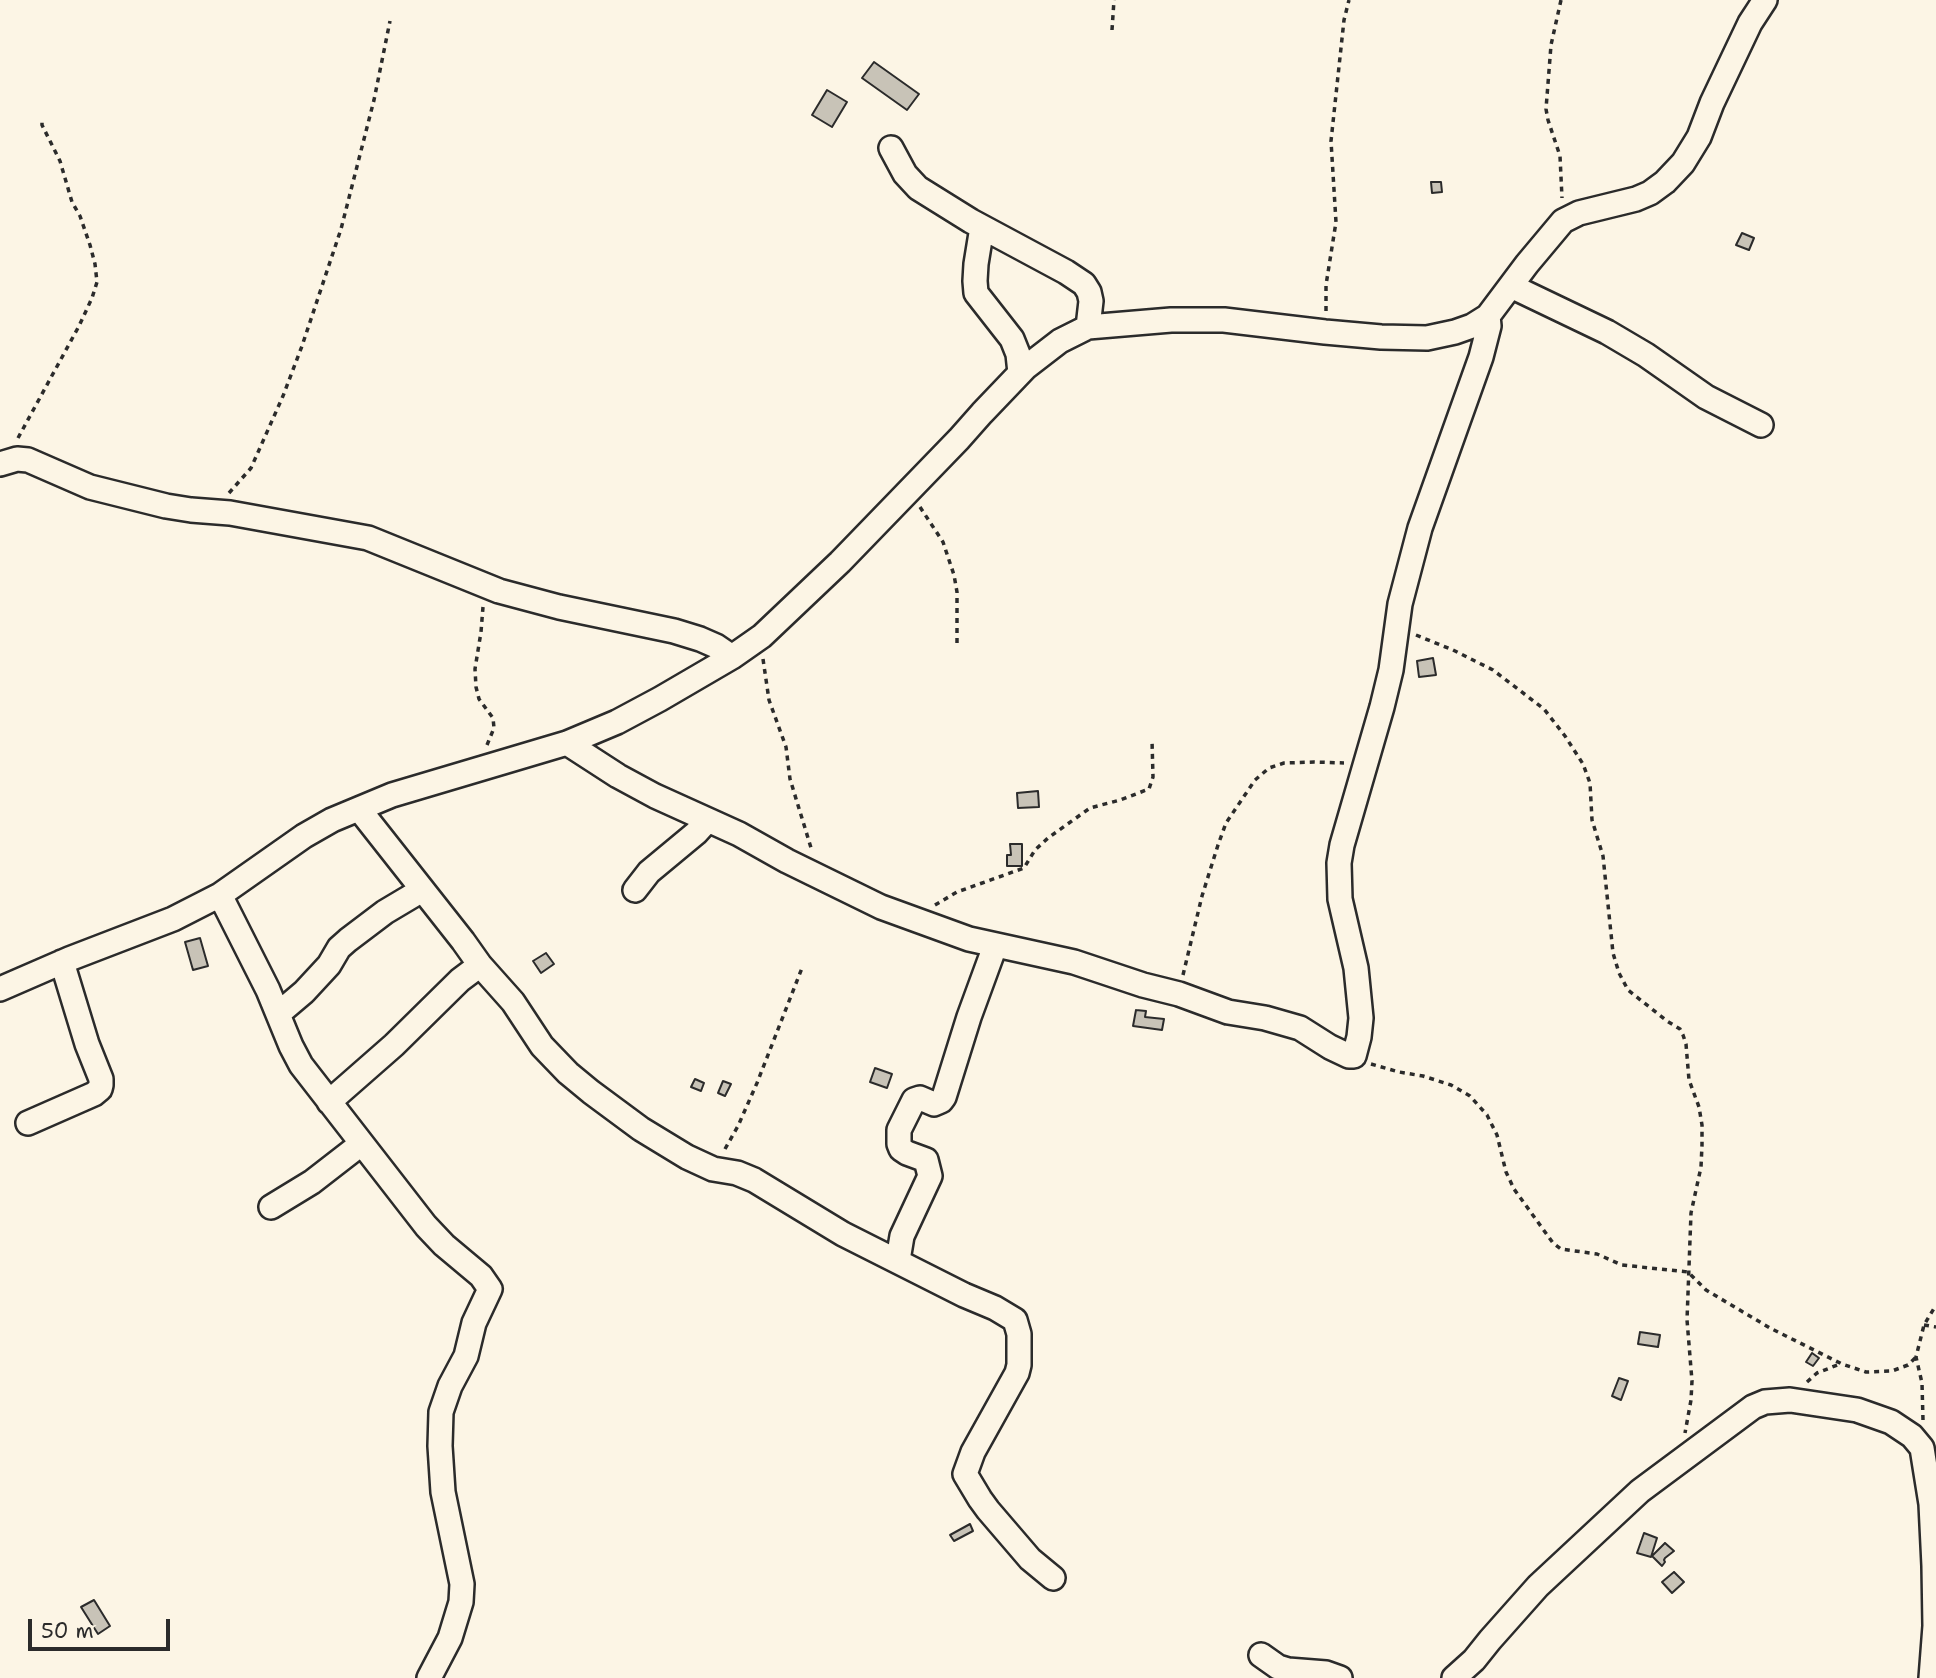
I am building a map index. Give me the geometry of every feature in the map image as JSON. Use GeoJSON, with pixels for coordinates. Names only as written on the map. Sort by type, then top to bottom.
{"type":"FeatureCollection","features":[{"type":"Feature","properties":{"kind":"street"},"geometry":{"type":"LineString","coordinates":[[0,989],[173,919],[220,895],[304,836],[332,820],[392,795],[567,743],[628,716],[732,657],[762,636],[840,562],[1020,373],[1060,341],[1088,327],[1171,320],[1224,320],[1381,337],[1427,338],[1472,326],[1488,316],[1563,221],[1579,213],[1636,199],[1665,182],[1682,163],[1699,136],[1733,56],[1765,0]]}},
{"type":"Feature","properties":{"kind":"street"},"geometry":{"type":"LineString","coordinates":[[891,148],[905,174],[918,188],[1084,284],[1090,300],[1088,327]]}},
{"type":"Feature","properties":{"kind":"street"},"geometry":{"type":"LineString","coordinates":[[982,227],[976,264],[976,293],[1012,339],[1018,354],[1020,373]]}},
{"type":"Feature","properties":{"kind":"street"},"geometry":{"type":"LineString","coordinates":[[1511,286],[1613,335],[1706,397],[1761,425]]}},
{"type":"Feature","properties":{"kind":"street"},"geometry":{"type":"LineString","coordinates":[[567,743],[628,781],[881,907],[995,946],[1074,962],[1179,994],[1228,1013],[1265,1018],[1300,1028],[1330,1047],[1354,1056],[1361,1018],[1356,968],[1340,899],[1339,863],[1342,845],[1388,682],[1404,587],[1420,528],[1481,357],[1487,337],[1488,316]]}},
{"type":"Feature","properties":{"kind":"street"},"geometry":{"type":"LineString","coordinates":[[3,463],[16,459],[28,460],[90,486],[191,510],[214,511],[368,538],[499,591],[559,607],[674,631],[708,643],[732,657]]}},
{"type":"Feature","properties":{"kind":"street"},"geometry":{"type":"LineString","coordinates":[[359,809],[480,965],[513,1002],[542,1046],[568,1073],[641,1129],[687,1157],[713,1169],[737,1173],[754,1180],[843,1234],[1010,1316],[1017,1323],[1017,1373],[973,1452],[965,1474],[979,1499],[1030,1559],[1053,1578]]}},
{"type":"Feature","properties":{"kind":"street"},"geometry":{"type":"LineString","coordinates":[[635,890],[649,873],[706,821]]}},
{"type":"Feature","properties":{"kind":"street"},"geometry":{"type":"LineString","coordinates":[[278,1014],[304,992],[348,940],[385,912],[422,890]]}},
{"type":"Feature","properties":{"kind":"street"},"geometry":{"type":"LineString","coordinates":[[220,895],[301,1065],[426,1226],[481,1276],[490,1289],[474,1323],[466,1356],[450,1386],[441,1412],[443,1492],[462,1593],[450,1638],[429,1678]]}},
{"type":"Feature","properties":{"kind":"street"},"geometry":{"type":"LineString","coordinates":[[898,1260],[902,1236],[930,1176],[926,1160],[901,1149],[898,1144],[900,1130],[914,1100],[920,1098],[934,1104],[944,1097],[995,946]]}},
{"type":"Feature","properties":{"kind":"street"},"geometry":{"type":"LineString","coordinates":[[28,1122],[94,1094],[101,1085],[62,962]]}},
{"type":"Feature","properties":{"kind":"street"},"geometry":{"type":"LineString","coordinates":[[329,1102],[394,1045],[460,980],[480,965]]}},
{"type":"Feature","properties":{"kind":"street"},"geometry":{"type":"LineString","coordinates":[[271,1207],[312,1182],[361,1144]]}},
{"type":"Feature","properties":{"kind":"street"},"geometry":{"type":"LineString","coordinates":[[1454,1678],[1474,1660],[1544,1579],[1640,1491],[1753,1407],[1765,1402],[1790,1400],[1857,1410],[1891,1422],[1912,1436],[1922,1448],[1931,1504],[1934,1566],[1935,1626],[1931,1678]]}},
{"type":"Feature","properties":{"kind":"street"},"geometry":{"type":"LineString","coordinates":[[1261,1655],[1278,1667],[1326,1673],[1340,1678]]}},
{"type":"Feature","properties":{"kind":"path"},"geometry":{"type":"LineString","coordinates":[[1112,30],[1114,0]]}},
{"type":"Feature","properties":{"kind":"path"},"geometry":{"type":"LineString","coordinates":[[1325,332],[1326,285],[1336,222],[1331,141],[1344,20],[1349,0]]}},
{"type":"Feature","properties":{"kind":"path"},"geometry":{"type":"LineString","coordinates":[[1561,0],[1551,46],[1546,109],[1560,156],[1563,221]]}},
{"type":"Feature","properties":{"kind":"path"},"geometry":{"type":"LineString","coordinates":[[214,511],[251,468],[302,346],[341,229],[374,100],[390,22]]}},
{"type":"Feature","properties":{"kind":"path"},"geometry":{"type":"LineString","coordinates":[[3,463],[83,317],[97,282],[90,245],[69,194],[60,162],[42,125],[42,119]]}},
{"type":"Feature","properties":{"kind":"path"},"geometry":{"type":"LineString","coordinates":[[909,490],[943,542],[954,575],[957,592],[957,647]]}},
{"type":"Feature","properties":{"kind":"path"},"geometry":{"type":"LineString","coordinates":[[469,772],[491,739],[494,728],[493,718],[479,699],[476,687],[475,669],[483,615],[481,584]]}},
{"type":"Feature","properties":{"kind":"path"},"geometry":{"type":"LineString","coordinates":[[1397,629],[1453,650],[1493,670],[1544,709],[1565,736],[1583,764],[1590,783],[1592,820],[1603,856],[1613,953],[1619,973],[1628,990],[1680,1029],[1686,1044],[1689,1080],[1699,1107],[1702,1125],[1702,1156],[1691,1213],[1687,1320],[1692,1381],[1684,1457]]}},
{"type":"Feature","properties":{"kind":"path"},"geometry":{"type":"LineString","coordinates":[[762,636],[769,700],[786,747],[790,779],[821,878]]}},
{"type":"Feature","properties":{"kind":"path"},"geometry":{"type":"LineString","coordinates":[[911,918],[957,892],[1024,868],[1035,850],[1048,838],[1090,808],[1149,789],[1153,777],[1152,740]]}},
{"type":"Feature","properties":{"kind":"path"},"geometry":{"type":"LineString","coordinates":[[1179,994],[1202,895],[1226,823],[1260,775],[1269,768],[1284,763],[1314,761],[1366,764]]}},
{"type":"Feature","properties":{"kind":"path"},"geometry":{"type":"LineString","coordinates":[[713,1169],[738,1126],[783,1021],[802,968]]}},
{"type":"Feature","properties":{"kind":"path"},"geometry":{"type":"LineString","coordinates":[[1354,1056],[1370,1064],[1451,1085],[1470,1096],[1487,1115],[1497,1135],[1508,1179],[1514,1189],[1553,1243],[1562,1249],[1597,1254],[1622,1265],[1688,1272],[1706,1290],[1745,1314],[1842,1364],[1866,1372],[1892,1371],[1908,1365],[1916,1357]]}},
{"type":"Feature","properties":{"kind":"path"},"geometry":{"type":"LineString","coordinates":[[1922,1448],[1922,1383],[1916,1357],[1924,1325],[1936,1305]]}},
{"type":"Feature","properties":{"kind":"path"},"geometry":{"type":"LineString","coordinates":[[1924,1325],[1936,1327]]}},
{"type":"Feature","properties":{"kind":"path"},"geometry":{"type":"LineString","coordinates":[[1790,1400],[1817,1373],[1842,1364]]}},
{"type":"Feature","properties":{"kind":"building"},"geometry":{"type":"Polygon","coordinates":[[[874,62],[919,94],[907,110],[862,78],[874,62]]]}},
{"type":"Feature","properties":{"kind":"building"},"geometry":{"type":"Polygon","coordinates":[[[827,90],[847,102],[832,127],[812,115],[827,90]]]}},
{"type":"Feature","properties":{"kind":"building"},"geometry":{"type":"Polygon","coordinates":[[[1431,182],[1441,182],[1442,192],[1432,193],[1431,182]]]}},
{"type":"Feature","properties":{"kind":"building"},"geometry":{"type":"Polygon","coordinates":[[[1742,233],[1754,238],[1749,250],[1736,245],[1742,233]]]}},
{"type":"Feature","properties":{"kind":"building"},"geometry":{"type":"Polygon","coordinates":[[[1433,658],[1436,675],[1419,677],[1417,661],[1433,658]]]}},
{"type":"Feature","properties":{"kind":"building"},"geometry":{"type":"Polygon","coordinates":[[[1038,791],[1039,807],[1018,808],[1017,793],[1038,791]]]}},
{"type":"Feature","properties":{"kind":"building"},"geometry":{"type":"Polygon","coordinates":[[[1010,844],[1022,844],[1022,866],[1007,866],[1007,855],[1011,855],[1010,844]]]}},
{"type":"Feature","properties":{"kind":"building"},"geometry":{"type":"Polygon","coordinates":[[[200,938],[208,966],[193,970],[185,942],[200,938]]]}},
{"type":"Feature","properties":{"kind":"building"},"geometry":{"type":"Polygon","coordinates":[[[546,953],[554,964],[541,973],[533,961],[546,953]]]}},
{"type":"Feature","properties":{"kind":"building"},"geometry":{"type":"Polygon","coordinates":[[[1136,1010],[1146,1011],[1145,1017],[1164,1019],[1162,1030],[1133,1026],[1136,1010]]]}},
{"type":"Feature","properties":{"kind":"building"},"geometry":{"type":"Polygon","coordinates":[[[875,1068],[892,1074],[887,1088],[870,1082],[875,1068]]]}},
{"type":"Feature","properties":{"kind":"building"},"geometry":{"type":"Polygon","coordinates":[[[695,1079],[704,1083],[701,1091],[691,1087],[695,1079]]]}},
{"type":"Feature","properties":{"kind":"building"},"geometry":{"type":"Polygon","coordinates":[[[723,1081],[731,1084],[725,1096],[718,1093],[723,1081]]]}},
{"type":"Feature","properties":{"kind":"building"},"geometry":{"type":"Polygon","coordinates":[[[1640,1332],[1660,1335],[1658,1347],[1638,1344],[1640,1332]]]}},
{"type":"Feature","properties":{"kind":"building"},"geometry":{"type":"Polygon","coordinates":[[[1812,1353],[1819,1358],[1813,1366],[1806,1362],[1812,1353]]]}},
{"type":"Feature","properties":{"kind":"building"},"geometry":{"type":"Polygon","coordinates":[[[1619,1378],[1628,1381],[1621,1400],[1612,1396],[1619,1378]]]}},
{"type":"Feature","properties":{"kind":"building"},"geometry":{"type":"Polygon","coordinates":[[[970,1524],[973,1531],[954,1541],[950,1535],[970,1524]]]}},
{"type":"Feature","properties":{"kind":"building"},"geometry":{"type":"Polygon","coordinates":[[[1644,1533],[1657,1538],[1651,1557],[1637,1553],[1644,1533]]]}},
{"type":"Feature","properties":{"kind":"building"},"geometry":{"type":"Polygon","coordinates":[[[1665,1543],[1674,1551],[1665,1558],[1662,1566],[1652,1556],[1665,1543]]]}},
{"type":"Feature","properties":{"kind":"building"},"geometry":{"type":"Polygon","coordinates":[[[1674,1572],[1684,1582],[1672,1593],[1662,1582],[1674,1572]]]}},
{"type":"Feature","properties":{"kind":"building"},"geometry":{"type":"Polygon","coordinates":[[[94,1600],[110,1626],[98,1634],[81,1607],[94,1600]]]}}]}
